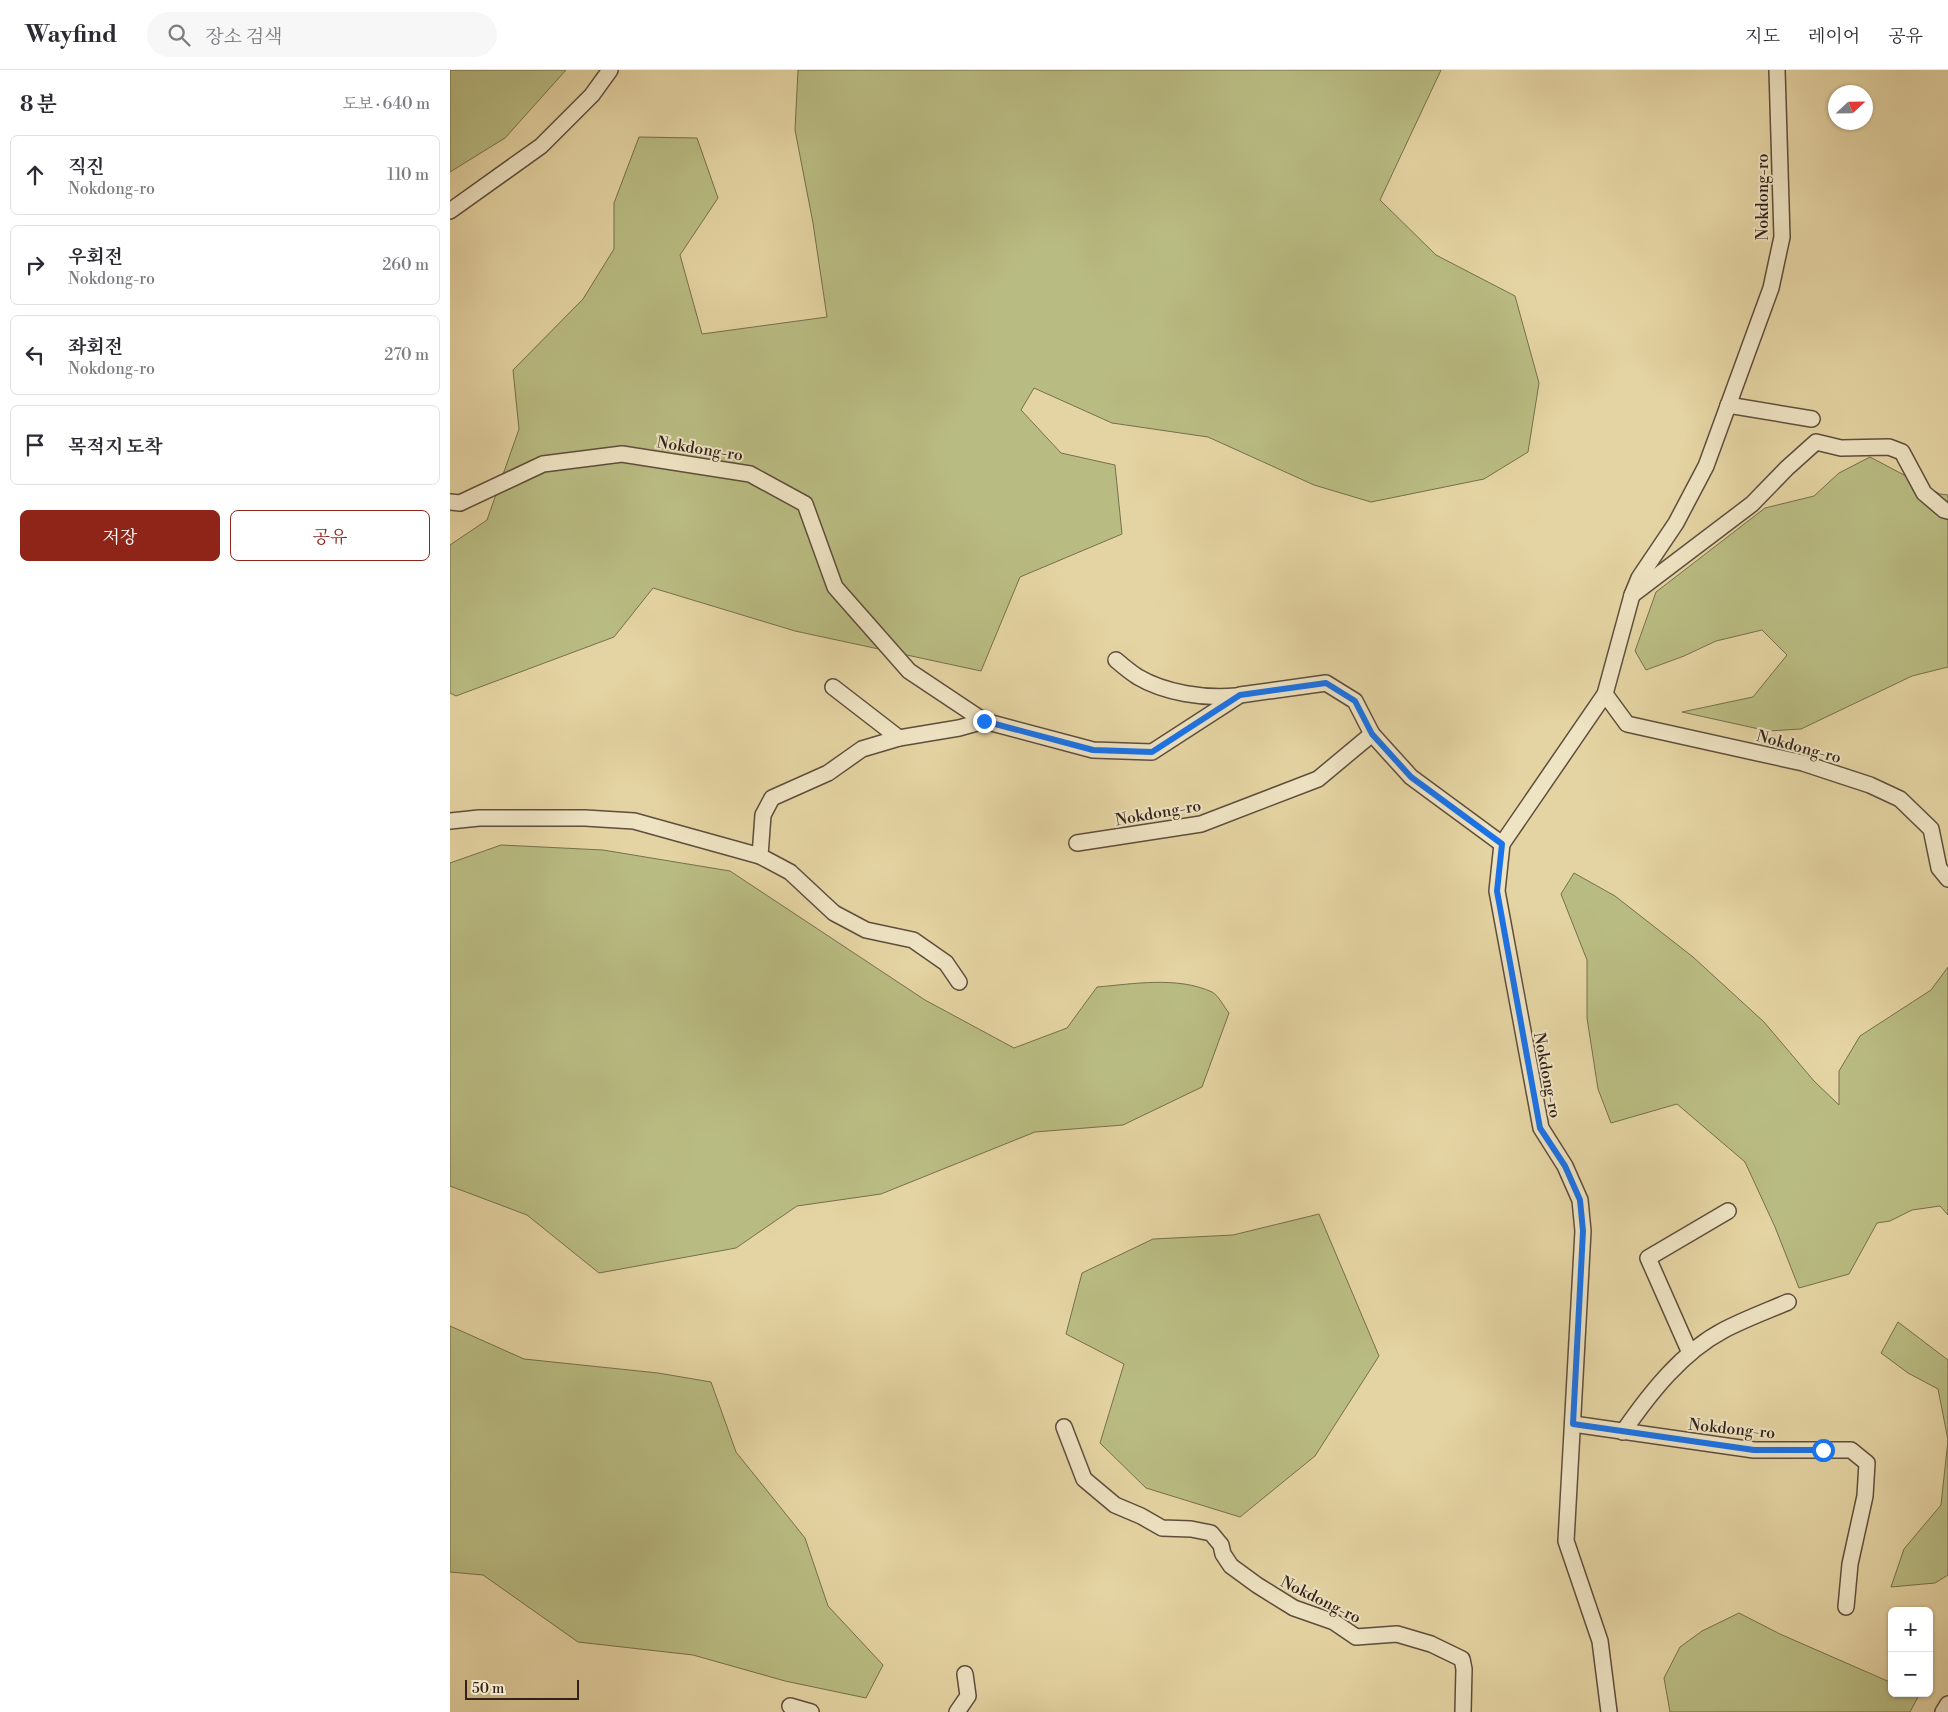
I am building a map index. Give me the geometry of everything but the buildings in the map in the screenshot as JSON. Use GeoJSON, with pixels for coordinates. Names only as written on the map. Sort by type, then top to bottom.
{"type":"FeatureCollection","features":[{"type":"Feature","properties":{"kind":"street"},"geometry":{"type":"LineString","coordinates":[[450,211],[541,146],[592,95],[610,70]]}},
{"type":"Feature","properties":{"kind":"street","name":"Nokdong-ro"},"geometry":{"type":"LineString","coordinates":[[1610,1712],[1600,1641],[1566,1541],[1583,1231],[1580,1200],[1565,1166],[1540,1128],[1497,891],[1502,844],[1604,694],[1638,578],[1676,523],[1706,466],[1771,288],[1782,237],[1777,70]]}},
{"type":"Feature","properties":{"kind":"street"},"geometry":{"type":"LineString","coordinates":[[1728,405],[1812,419]]}},
{"type":"Feature","properties":{"kind":"street"},"geometry":{"type":"LineString","coordinates":[[1632,595],[1752,504],[1787,468],[1816,442],[1841,448],[1889,447],[1902,452],[1924,493],[1944,510],[1948,511]]}},
{"type":"Feature","properties":{"kind":"street","name":"Nokdong-ro"},"geometry":{"type":"LineString","coordinates":[[450,502],[460,503],[543,464],[622,454],[750,474],[805,504],[835,587],[909,671],[984,721],[1093,750],[1152,752],[1240,695]]}},
{"type":"Feature","properties":{"kind":"street","name":"Nokdong-ro"},"geometry":{"type":"LineString","coordinates":[[1116,660],[1138,677],[1169,690],[1219,698],[1326,683],[1355,701],[1372,734],[1411,777],[1502,844]]}},
{"type":"Feature","properties":{"kind":"street"},"geometry":{"type":"LineString","coordinates":[[833,687],[898,738]]}},
{"type":"Feature","properties":{"kind":"street","name":"Nokdong-ro"},"geometry":{"type":"LineString","coordinates":[[1604,694],[1627,724],[1803,763],[1870,785],[1900,799],[1931,828],[1939,868],[1948,879]]}},
{"type":"Feature","properties":{"kind":"street"},"geometry":{"type":"LineString","coordinates":[[760,856],[763,815],[772,798],[828,773],[862,749],[898,738],[959,728],[984,721]]}},
{"type":"Feature","properties":{"kind":"street","name":"Nokdong-ro"},"geometry":{"type":"LineString","coordinates":[[1077,843],[1201,824],[1318,779],[1372,734]]}},
{"type":"Feature","properties":{"kind":"street"},"geometry":{"type":"LineString","coordinates":[[450,821],[479,818],[586,818],[634,821],[760,856],[790,872],[834,913],[866,930],[913,940],[946,963],[960,982]]}},
{"type":"Feature","properties":{"kind":"street"},"geometry":{"type":"LineString","coordinates":[[1690,1353],[1648,1258],[1728,1211]]}},
{"type":"Feature","properties":{"kind":"street"},"geometry":{"type":"LineString","coordinates":[[1623,1432],[1648,1396],[1690,1353],[1724,1330],[1788,1302]]}},
{"type":"Feature","properties":{"kind":"street","name":"Nokdong-ro"},"geometry":{"type":"LineString","coordinates":[[1573,1424],[1754,1450],[1851,1450],[1867,1463],[1865,1496],[1850,1564],[1846,1607]]}},
{"type":"Feature","properties":{"kind":"street","name":"Nokdong-ro"},"geometry":{"type":"LineString","coordinates":[[1064,1428],[1080,1463],[1084,1479],[1115,1505],[1141,1516],[1162,1528],[1191,1529],[1211,1533],[1221,1545],[1223,1554],[1231,1566],[1257,1585],[1294,1608],[1334,1622],[1356,1637],[1397,1634],[1431,1644],[1462,1659],[1464,1669],[1463,1712]]}},
{"type":"Feature","properties":{"kind":"street"},"geometry":{"type":"LineString","coordinates":[[958,1712],[968,1696],[965,1674]]}},
{"type":"Feature","properties":{"kind":"street"},"geometry":{"type":"LineString","coordinates":[[1943,1712],[1948,1704]]}},
{"type":"Feature","properties":{"kind":"street"},"geometry":{"type":"LineString","coordinates":[[790,1706],[811,1712]]}},
{"type":"Feature","properties":{"kind":"green space"},"geometry":{"type":"Polygon","coordinates":[[[450,70],[566,70],[505,138],[450,172],[450,70]]]}},
{"type":"Feature","properties":{"kind":"green space"},"geometry":{"type":"Polygon","coordinates":[[[798,70],[1441,70],[1380,200],[1436,255],[1515,296],[1539,383],[1528,452],[1484,479],[1371,502],[1314,485],[1208,437],[1112,423],[1034,388],[1021,410],[1061,453],[1115,465],[1122,534],[1020,577],[981,671],[795,631],[653,588],[614,637],[456,696],[450,693],[450,545],[487,520],[519,429],[513,370],[583,299],[614,249],[614,203],[639,137],[697,138],[718,198],[680,255],[702,334],[827,317],[813,223],[795,130],[798,70]]]}},
{"type":"Feature","properties":{"kind":"green space"},"geometry":{"type":"Polygon","coordinates":[[[1870,457],[1940,494],[1948,495],[1948,667],[1912,676],[1801,729],[1768,731],[1682,712],[1753,697],[1787,655],[1762,630],[1716,641],[1684,656],[1646,670],[1635,651],[1656,592],[1765,508],[1814,496],[1839,473],[1870,457]]]}},
{"type":"Feature","properties":{"kind":"green space"},"geometry":{"type":"Polygon","coordinates":[[[501,845],[603,850],[730,871],[925,1000],[1014,1048],[1067,1028],[1097,987],[1155,982],[1184,984],[1212,992],[1229,1013],[1202,1087],[1123,1125],[1035,1132],[881,1194],[797,1206],[736,1248],[599,1273],[527,1215],[450,1186],[450,863],[501,845]]]}},
{"type":"Feature","properties":{"kind":"green space"},"geometry":{"type":"Polygon","coordinates":[[[1574,873],[1615,896],[1693,957],[1764,1022],[1814,1081],[1839,1105],[1839,1071],[1860,1036],[1931,990],[1948,967],[1948,1215],[1940,1206],[1912,1210],[1890,1221],[1877,1223],[1849,1274],[1799,1288],[1775,1227],[1745,1162],[1677,1104],[1611,1123],[1598,1089],[1587,1018],[1587,960],[1561,894],[1574,873]]]}},
{"type":"Feature","properties":{"kind":"green space"},"geometry":{"type":"Polygon","coordinates":[[[1319,1214],[1379,1356],[1315,1456],[1240,1517],[1146,1488],[1100,1443],[1124,1364],[1066,1334],[1082,1273],[1153,1239],[1233,1235],[1319,1214]]]}},
{"type":"Feature","properties":{"kind":"green space"},"geometry":{"type":"Polygon","coordinates":[[[1898,1322],[1948,1360],[1948,1440],[1938,1389],[1908,1373],[1881,1353],[1898,1322]]]}},
{"type":"Feature","properties":{"kind":"green space"},"geometry":{"type":"Polygon","coordinates":[[[450,1326],[524,1359],[658,1373],[711,1382],[736,1452],[805,1538],[828,1606],[883,1665],[866,1698],[785,1681],[693,1655],[578,1642],[483,1575],[450,1572],[450,1326]]]}},
{"type":"Feature","properties":{"kind":"green space"},"geometry":{"type":"Polygon","coordinates":[[[1948,1440],[1948,1575],[1935,1583],[1891,1587],[1904,1549],[1941,1505],[1948,1440]]]}},
{"type":"Feature","properties":{"kind":"green space"},"geometry":{"type":"Polygon","coordinates":[[[1739,1613],[1780,1634],[1888,1681],[1888,1697],[1918,1697],[1910,1712],[1670,1712],[1664,1678],[1680,1647],[1702,1631],[1739,1613]]]}},
{"type":"Feature","properties":{"kind":"route"},"geometry":{"type":"LineString","coordinates":[[984,721],[1093,750],[1152,752],[1240,695],[1326,683],[1355,701],[1372,734],[1411,777],[1502,844],[1497,891],[1540,1128],[1565,1166],[1580,1200],[1583,1231],[1573,1424],[1754,1450],[1823,1450]]}}]}
